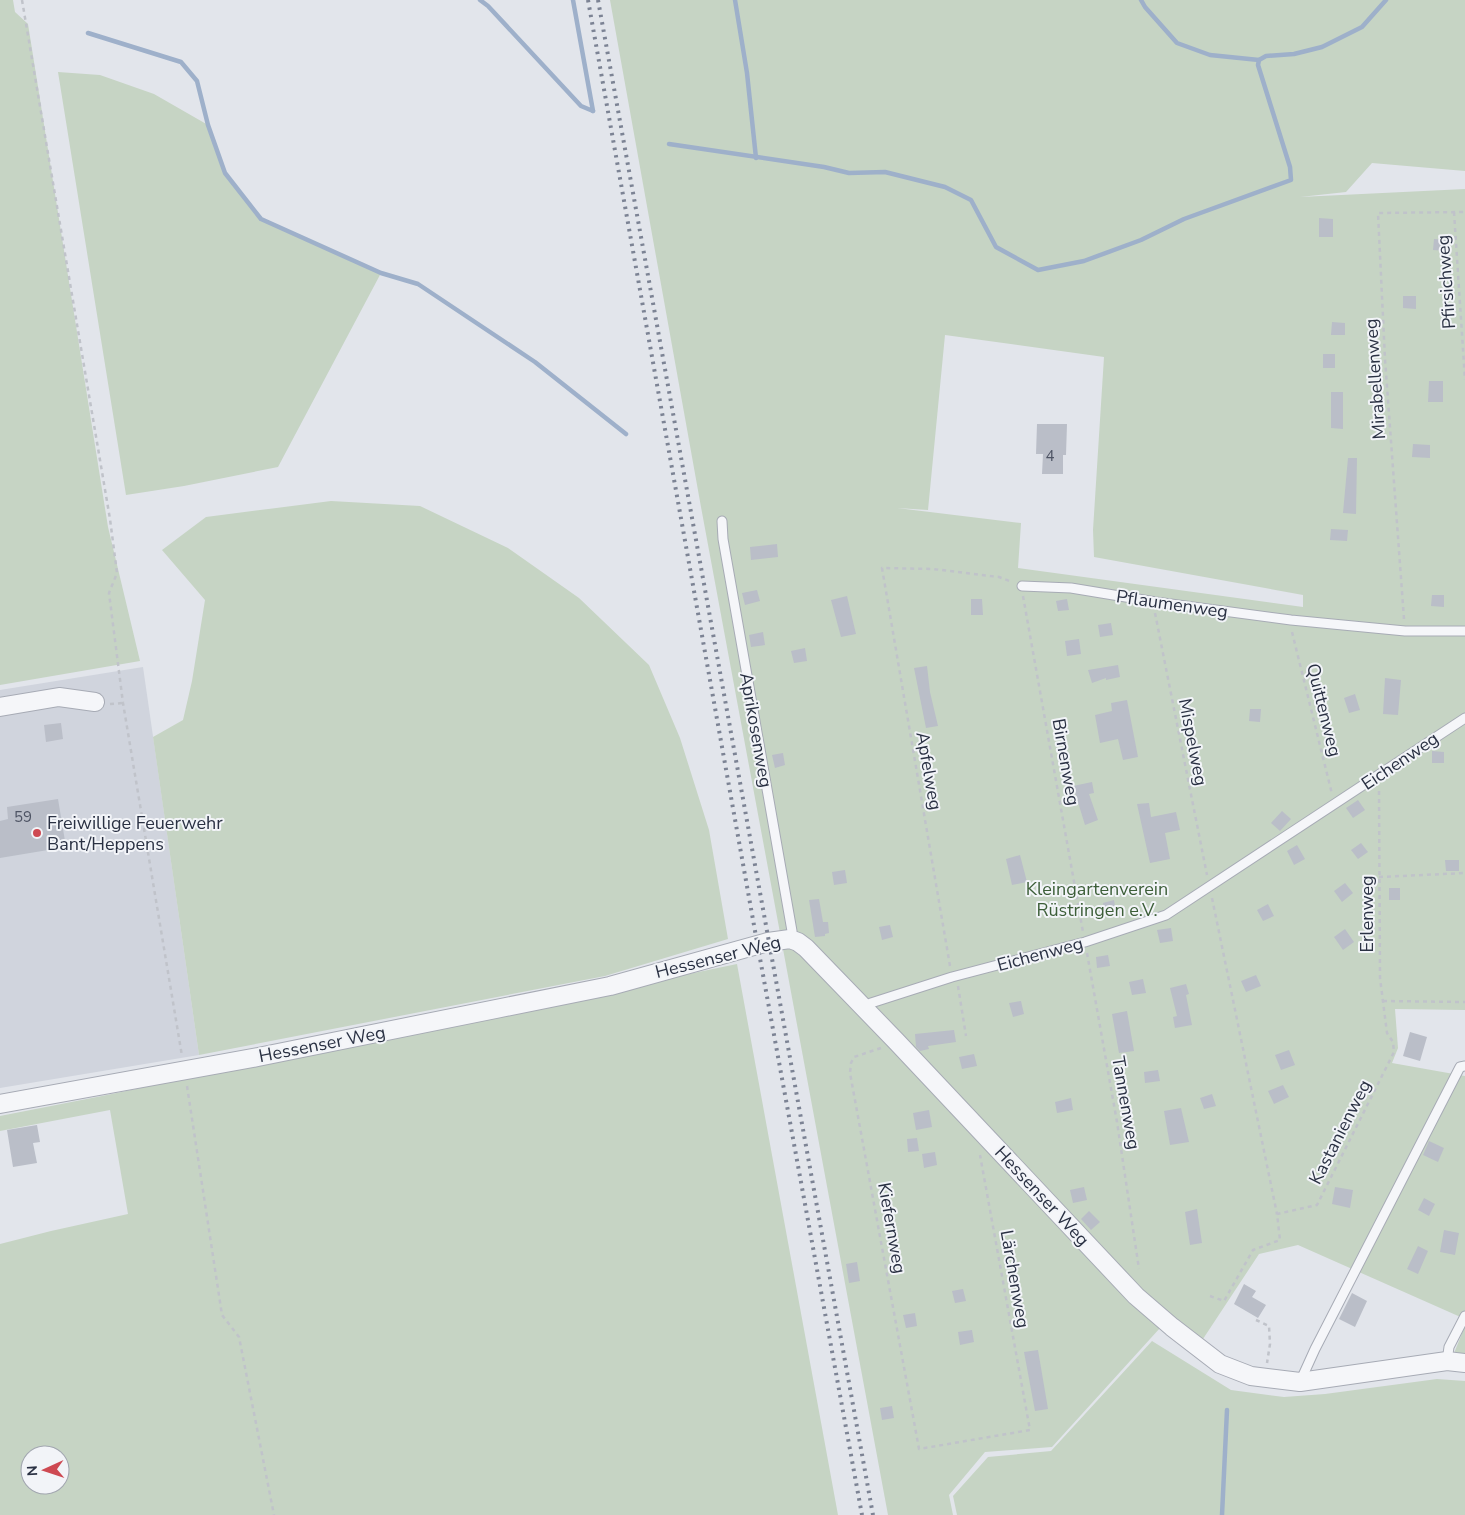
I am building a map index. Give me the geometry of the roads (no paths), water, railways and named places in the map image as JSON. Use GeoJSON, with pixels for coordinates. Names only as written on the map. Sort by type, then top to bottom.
{"type":"FeatureCollection","features":[{"type":"Feature","properties":{"kind":"street"},"geometry":{"type":"LineString","coordinates":[[0,707],[59,697],[95,702]]}},
{"type":"Feature","properties":{"kind":"street","name":"Hessenser Weg"},"geometry":{"type":"LineString","coordinates":[[0,1104],[184,1070],[610,986],[757,945],[790,939],[806,948],[896,1040],[1136,1296],[1220,1364],[1251,1376],[1300,1382],[1446,1361],[1465,1363]]}},
{"type":"Feature","properties":{"kind":"lane","name":"Aprikosenweg"},"geometry":{"type":"LineString","coordinates":[[722,521],[724,549],[792,930],[790,939]]}},
{"type":"Feature","properties":{"kind":"lane","name":"Pflaumenweg"},"geometry":{"type":"LineString","coordinates":[[1022,586],[1071,588],[1156,602],[1291,620],[1405,631],[1465,631]]}},
{"type":"Feature","properties":{"kind":"lane","name":"Eichenweg"},"geometry":{"type":"LineString","coordinates":[[864,1008],[870,1003],[954,977],[1085,942],[1166,915],[1465,718]]}},
{"type":"Feature","properties":{"kind":"lane"},"geometry":{"type":"LineString","coordinates":[[1300,1382],[1315,1349],[1460,1068],[1465,1066]]}},
{"type":"Feature","properties":{"kind":"lane"},"geometry":{"type":"LineString","coordinates":[[1446,1361],[1449,1348],[1465,1316]]}},
{"type":"Feature","properties":{"kind":"waterway"},"geometry":{"type":"LineString","coordinates":[[480,0],[488,6],[581,106],[593,111]]}},
{"type":"Feature","properties":{"kind":"waterway"},"geometry":{"type":"LineString","coordinates":[[573,0],[593,111]]}},
{"type":"Feature","properties":{"kind":"waterway"},"geometry":{"type":"LineString","coordinates":[[735,0],[747,73],[756,158]]}},
{"type":"Feature","properties":{"kind":"waterway"},"geometry":{"type":"LineString","coordinates":[[1141,0],[1177,43],[1210,55],[1259,60]]}},
{"type":"Feature","properties":{"kind":"waterway"},"geometry":{"type":"LineString","coordinates":[[669,144],[824,167],[849,173],[885,172],[945,187],[971,200],[996,247],[1038,270],[1084,261],[1141,240],[1184,219],[1291,180],[1290,167],[1258,65],[1259,60],[1266,56],[1294,54],[1322,47],[1362,27],[1386,0]]}},
{"type":"Feature","properties":{"kind":"waterway"},"geometry":{"type":"LineString","coordinates":[[88,33],[181,62],[197,81],[208,125],[225,173],[261,219],[381,273],[418,284],[535,362],[626,434]]}},
{"type":"Feature","properties":{"kind":"waterway"},"geometry":{"type":"LineString","coordinates":[[1222,1515],[1227,1410]]}},
{"type":"Feature","properties":{"kind":"railway"},"geometry":{"type":"LineString","coordinates":[[588,0],[862,1515]]}},
{"type":"Feature","properties":{"kind":"railway"},"geometry":{"type":"LineString","coordinates":[[598,0],[873,1515]]}},
{"type":"Feature","properties":{"kind":"place","name":"Freiwillige Feuerwehr Bant/Heppens"},"geometry":{"type":"Point","coordinates":[37,833]}},
{"type":"Feature","properties":{"kind":"park label","name":"Kleingartenverein Rüstringen e.V."},"geometry":{"type":"Point","coordinates":[1097,900]}}]}
